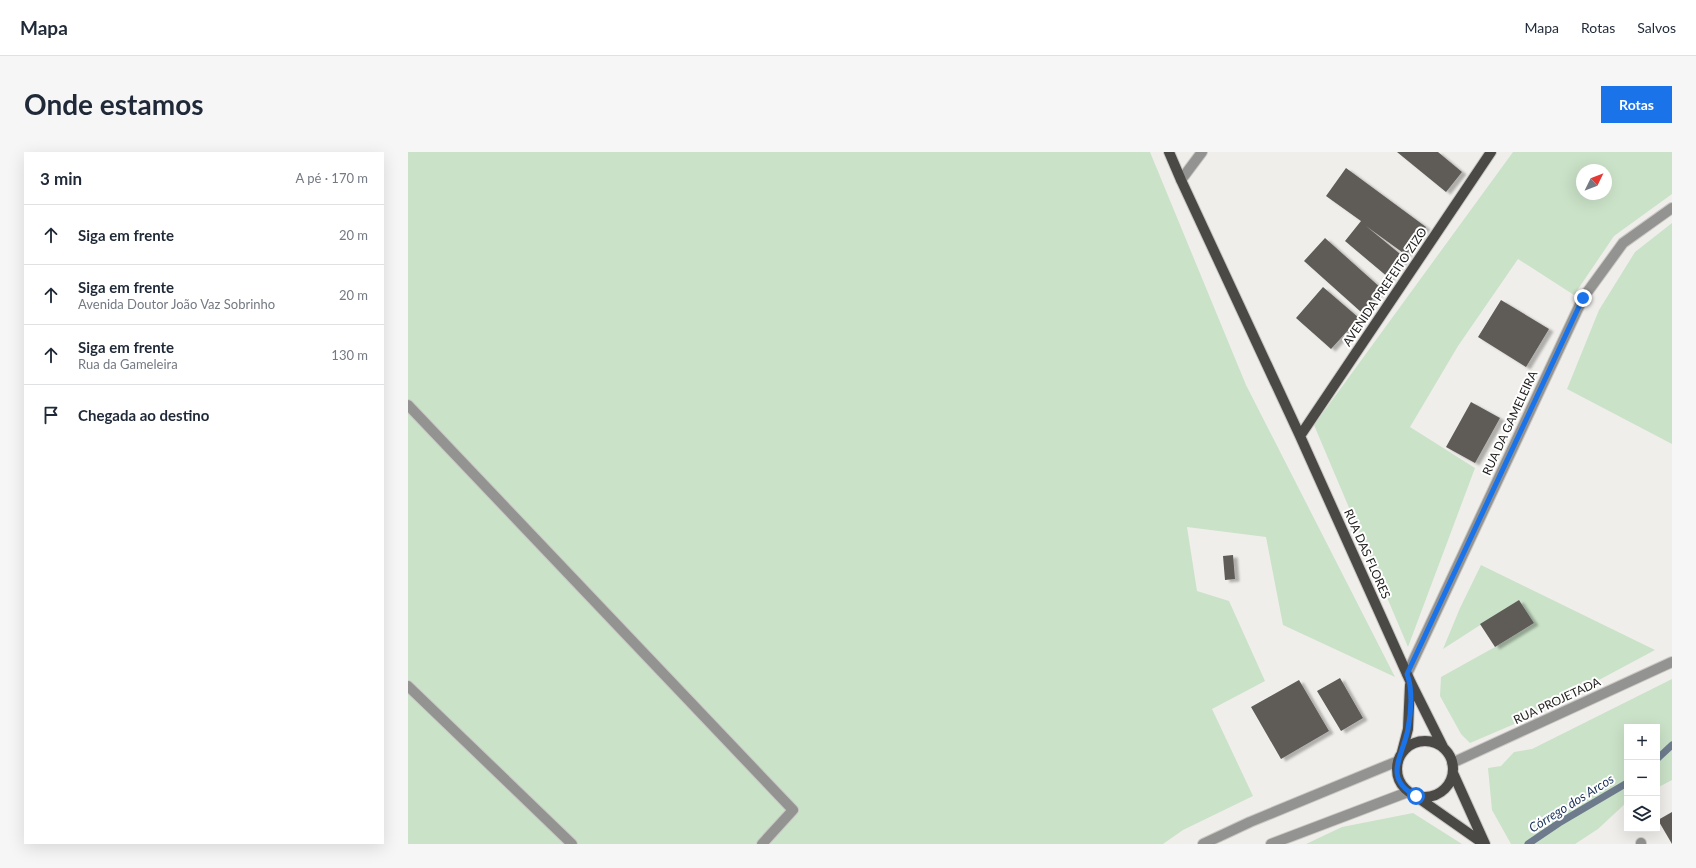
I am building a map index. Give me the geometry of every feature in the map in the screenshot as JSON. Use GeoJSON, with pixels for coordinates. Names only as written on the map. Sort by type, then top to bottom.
{"type":"FeatureCollection","features":[{"type":"Feature","properties":{"kind":"main road","name":"RUA DAS FLORES"},"geometry":{"type":"LineString","coordinates":[[1170,152],[1181,180],[1300,436],[1409,679],[1443,747]]}},
{"type":"Feature","properties":{"kind":"main road","name":"AVENIDA PREFEITO ZIZO"},"geometry":{"type":"LineString","coordinates":[[1300,436],[1492,153]]}},
{"type":"Feature","properties":{"kind":"main road"},"geometry":{"type":"LineString","coordinates":[[1409,679],[1408,729],[1400,756],[1398,778],[1402,786],[1412,794],[1484,844]]}},
{"type":"Feature","properties":{"kind":"main road"},"geometry":{"type":"LineString","coordinates":[[1400,756],[1416,742],[1426,740],[1443,747],[1449,754],[1453,768],[1484,844]]}},
{"type":"Feature","properties":{"kind":"main road"},"geometry":{"type":"LineString","coordinates":[[1412,794],[1424,798],[1440,793],[1446,788],[1453,768]]}},
{"type":"Feature","properties":{"kind":"street"},"geometry":{"type":"LineString","coordinates":[[1181,180],[1202,152]]}},
{"type":"Feature","properties":{"kind":"street","name":"RUA DA GAMELEIRA"},"geometry":{"type":"LineString","coordinates":[[1409,679],[1583,298],[1623,243],[1672,208]]}},
{"type":"Feature","properties":{"kind":"street"},"geometry":{"type":"LineString","coordinates":[[408,405],[793,810],[762,844]]}},
{"type":"Feature","properties":{"kind":"street","name":"RUA PROJETADA"},"geometry":{"type":"LineString","coordinates":[[1453,768],[1672,662]]}},
{"type":"Feature","properties":{"kind":"street"},"geometry":{"type":"LineString","coordinates":[[408,686],[572,844]]}},
{"type":"Feature","properties":{"kind":"street"},"geometry":{"type":"LineString","coordinates":[[1203,844],[1400,756]]}},
{"type":"Feature","properties":{"kind":"street"},"geometry":{"type":"LineString","coordinates":[[1271,844],[1412,794]]}},
{"type":"Feature","properties":{"kind":"green space"},"geometry":{"type":"Polygon","coordinates":[[[408,152],[1150,152],[1246,385],[1395,677],[1283,625],[1266,537],[1187,527],[1197,591],[1229,601],[1265,681],[1212,709],[1253,796],[1183,830],[1163,844],[408,844],[408,152]]]}},
{"type":"Feature","properties":{"kind":"green space"},"geometry":{"type":"Polygon","coordinates":[[[1513,152],[1672,152],[1672,194],[1614,236],[1574,295],[1518,259],[1458,346],[1410,427],[1475,468],[1408,647],[1314,425],[1513,152]]]}},
{"type":"Feature","properties":{"kind":"green space"},"geometry":{"type":"Polygon","coordinates":[[[1672,223],[1672,444],[1567,389],[1599,310],[1635,252],[1672,223]]]}},
{"type":"Feature","properties":{"kind":"green space"},"geometry":{"type":"Polygon","coordinates":[[[1481,565],[1655,650],[1526,719],[1470,743],[1461,734],[1440,696],[1441,677],[1534,623],[1519,600],[1443,649],[1460,608],[1481,565]]]}},
{"type":"Feature","properties":{"kind":"green space"},"geometry":{"type":"Polygon","coordinates":[[[1672,679],[1672,780],[1660,786],[1660,724],[1624,724],[1624,805],[1598,829],[1575,844],[1511,844],[1492,810],[1488,768],[1501,766],[1514,752],[1532,749],[1672,679]]]}},
{"type":"Feature","properties":{"kind":"green space"},"geometry":{"type":"Polygon","coordinates":[[[1413,813],[1462,844],[1306,844],[1342,827],[1413,813]]]}},
{"type":"Feature","properties":{"kind":"building"},"geometry":{"type":"Polygon","coordinates":[[[1397,152],[1438,152],[1462,172],[1446,192],[1397,152]]]}},
{"type":"Feature","properties":{"kind":"building"},"geometry":{"type":"Polygon","coordinates":[[[1346,168],[1426,227],[1406,255],[1366,226],[1405,258],[1389,278],[1345,241],[1361,221],[1326,196],[1346,168]]]}},
{"type":"Feature","properties":{"kind":"building"},"geometry":{"type":"Polygon","coordinates":[[[1325,238],[1382,289],[1361,312],[1304,261],[1325,238]]]}},
{"type":"Feature","properties":{"kind":"building"},"geometry":{"type":"Polygon","coordinates":[[[1323,287],[1359,318],[1331,349],[1296,318],[1323,287]]]}},
{"type":"Feature","properties":{"kind":"building"},"geometry":{"type":"Polygon","coordinates":[[[1501,300],[1549,329],[1526,367],[1478,337],[1501,300]]]}},
{"type":"Feature","properties":{"kind":"building"},"geometry":{"type":"Polygon","coordinates":[[[1471,402],[1500,418],[1475,463],[1446,447],[1471,402]]]}},
{"type":"Feature","properties":{"kind":"building"},"geometry":{"type":"Polygon","coordinates":[[[1233,555],[1235,579],[1225,580],[1223,556],[1233,555]]]}},
{"type":"Feature","properties":{"kind":"building"},"geometry":{"type":"Polygon","coordinates":[[[1519,600],[1534,623],[1495,647],[1480,624],[1519,600]]]}},
{"type":"Feature","properties":{"kind":"building"},"geometry":{"type":"Polygon","coordinates":[[[1340,678],[1363,718],[1341,731],[1317,691],[1340,678]]]}},
{"type":"Feature","properties":{"kind":"building"},"geometry":{"type":"Polygon","coordinates":[[[1299,680],[1329,731],[1281,759],[1251,707],[1299,680]]]}},
{"type":"Feature","properties":{"kind":"building"},"geometry":{"type":"Polygon","coordinates":[[[1672,812],[1672,844],[1660,823],[1660,819],[1672,812]]]}},
{"type":"Feature","properties":{"kind":"waterway","name":"Córrego dos Arcos"},"geometry":{"type":"LineString","coordinates":[[1660,756],[1672,745]]}},
{"type":"Feature","properties":{"kind":"waterway","name":"Córrego dos Arcos"},"geometry":{"type":"LineString","coordinates":[[1528,844],[1559,823],[1624,785]]}},
{"type":"Feature","properties":{"kind":"route"},"geometry":{"type":"LineString","coordinates":[[1416,796],[1408,792],[1402,786],[1396,769],[1402,752],[1410,716],[1411,683],[1407,674],[1583,298]]}}]}
